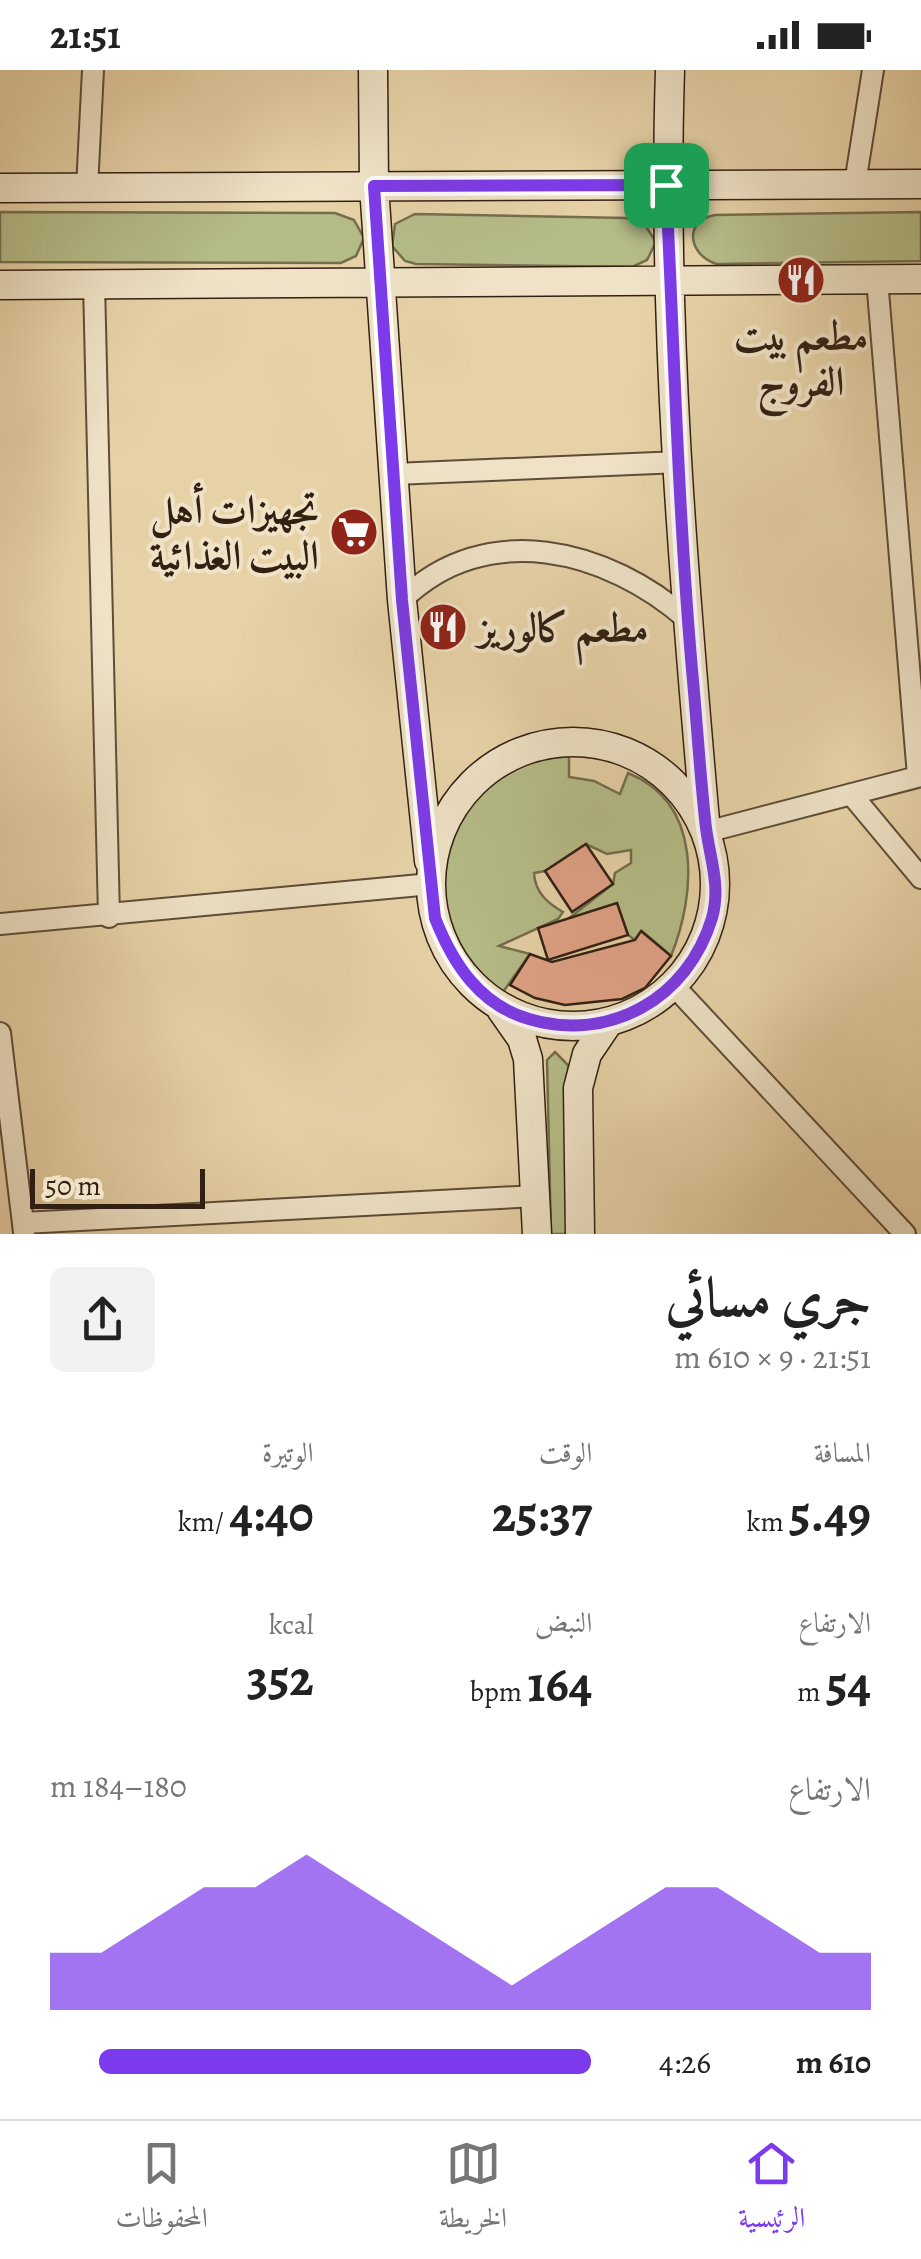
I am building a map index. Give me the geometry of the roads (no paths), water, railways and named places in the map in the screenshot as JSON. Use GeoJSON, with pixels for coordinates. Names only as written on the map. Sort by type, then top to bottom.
{"type":"FeatureCollection","features":[{"type":"Feature","properties":{"kind":"street"},"geometry":{"type":"LineString","coordinates":[[87,188],[93,70]]}},
{"type":"Feature","properties":{"kind":"street"},"geometry":{"type":"LineString","coordinates":[[372,70],[374,186],[402,600],[435,918],[448,950],[467,979],[508,1016],[528,1060],[536,1234]]}},
{"type":"Feature","properties":{"kind":"street"},"geometry":{"type":"LineString","coordinates":[[493,1002],[548,1025],[608,1023],[644,1009],[674,986],[699,953],[713,914],[716,873],[706,832],[688,620],[666,185],[670,70]]}},
{"type":"Feature","properties":{"kind":"street"},"geometry":{"type":"LineString","coordinates":[[854,184],[873,70]]}},
{"type":"Feature","properties":{"kind":"street"},"geometry":{"type":"LineString","coordinates":[[0,188],[921,184]]}},
{"type":"Feature","properties":{"kind":"street"},"geometry":{"type":"LineString","coordinates":[[706,832],[920,776],[877,279]]}},
{"type":"Feature","properties":{"kind":"street"},"geometry":{"type":"LineString","coordinates":[[0,286],[921,279]]}},
{"type":"Feature","properties":{"kind":"street"},"geometry":{"type":"LineString","coordinates":[[94,283],[109,917]]}},
{"type":"Feature","properties":{"kind":"street"},"geometry":{"type":"LineString","coordinates":[[394,474],[680,462]]}},
{"type":"Feature","properties":{"kind":"street"},"geometry":{"type":"LineString","coordinates":[[402,600],[421,582],[470,558],[532,551],[583,558],[636,579],[688,620]]}},
{"type":"Feature","properties":{"kind":"street"},"geometry":{"type":"LineString","coordinates":[[431,884],[436,845],[477,778],[509,756],[547,744],[586,742],[624,751],[659,770],[687,798],[706,832]]}},
{"type":"Feature","properties":{"kind":"street"},"geometry":{"type":"LineString","coordinates":[[851,794],[921,878]]}},
{"type":"Feature","properties":{"kind":"street"},"geometry":{"type":"LineString","coordinates":[[0,924],[109,917],[431,884]]}},
{"type":"Feature","properties":{"kind":"street"},"geometry":{"type":"LineString","coordinates":[[674,986],[905,1234]]}},
{"type":"Feature","properties":{"kind":"street"},"geometry":{"type":"LineString","coordinates":[[580,1234],[578,1088],[587,1054],[608,1023]]}},
{"type":"Feature","properties":{"kind":"street"},"geometry":{"type":"LineString","coordinates":[[0,1034],[24,1228],[536,1196]]}},
{"type":"Feature","properties":{"kind":"place","name":"مطعم بيت الفروج"},"geometry":{"type":"Point","coordinates":[801,280]}},
{"type":"Feature","properties":{"kind":"place","name":"تجهيزات أهل البيت الغذائية"},"geometry":{"type":"Point","coordinates":[354,532]}},
{"type":"Feature","properties":{"kind":"place","name":"مطعم كالوريز"},"geometry":{"type":"Point","coordinates":[443,627]}}]}
